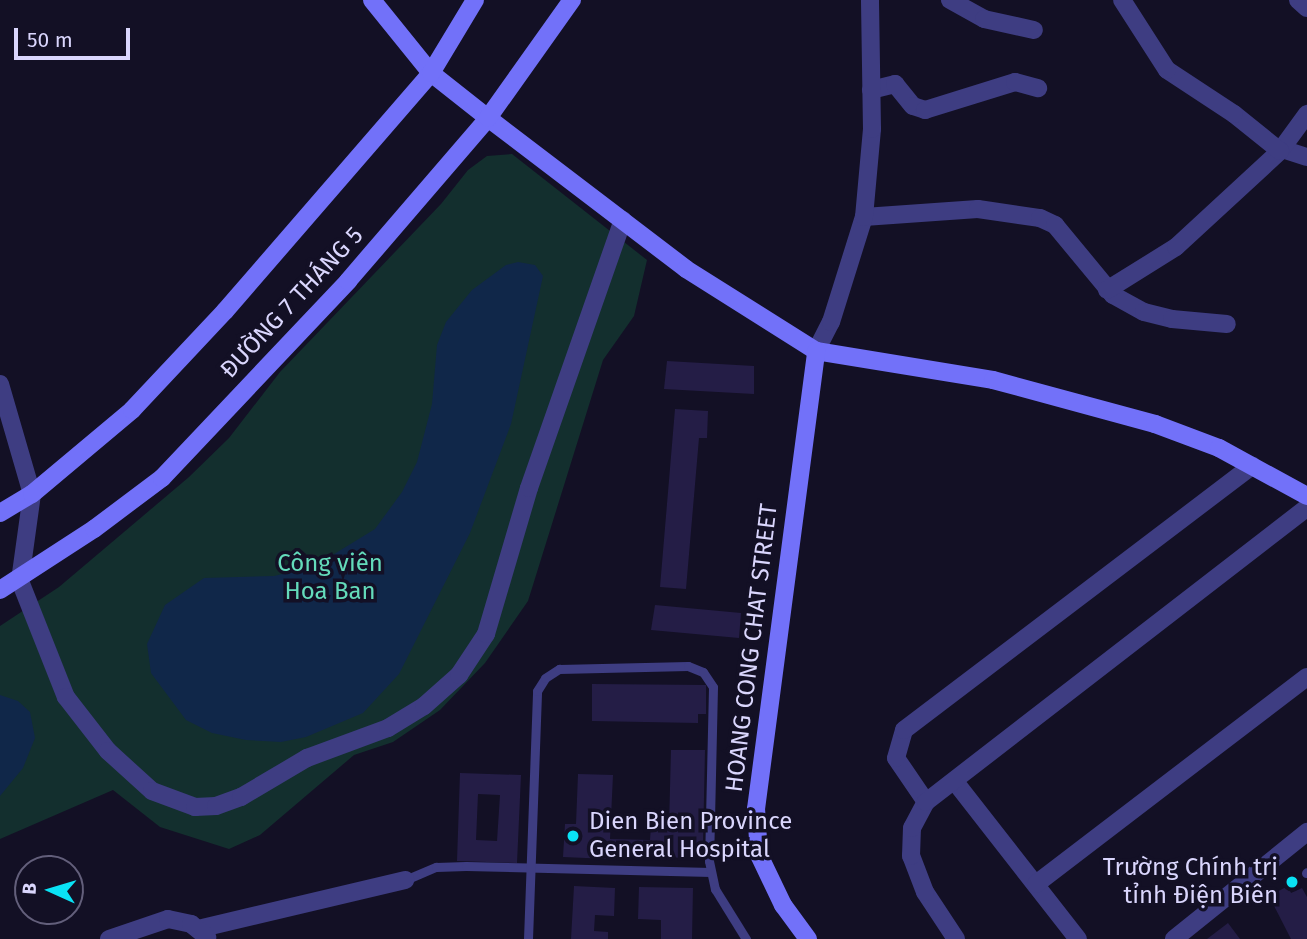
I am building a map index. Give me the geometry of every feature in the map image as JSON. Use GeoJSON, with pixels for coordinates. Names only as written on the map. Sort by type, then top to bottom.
{"type":"FeatureCollection","features":[{"type":"Feature","properties":{"kind":"street"},"geometry":{"type":"LineString","coordinates":[[372,0],[432,72],[488,118],[718,291],[816,351],[1007,384],[1155,424],[1252,466],[1307,496]]}},
{"type":"Feature","properties":{"kind":"street","name":"ĐƯỜNG 7 THÁNG 5"},"geometry":{"type":"LineString","coordinates":[[0,513],[32,494],[141,400],[243,291],[432,72],[475,0]]}},
{"type":"Feature","properties":{"kind":"street","name":"ĐƯỜNG 7 THÁNG 5"},"geometry":{"type":"LineString","coordinates":[[0,590],[20,580],[162,478],[348,281],[488,118],[572,0]]}},
{"type":"Feature","properties":{"kind":"street"},"geometry":{"type":"LineString","coordinates":[[816,351],[831,322],[864,216],[872,90],[870,0]]}},
{"type":"Feature","properties":{"kind":"street"},"geometry":{"type":"LineString","coordinates":[[950,0],[984,19],[1034,30]]}},
{"type":"Feature","properties":{"kind":"street"},"geometry":{"type":"LineString","coordinates":[[1298,0],[1307,8]]}},
{"type":"Feature","properties":{"kind":"street"},"geometry":{"type":"LineString","coordinates":[[1131,3],[1167,70],[1234,114],[1281,150],[1307,157]]}},
{"type":"Feature","properties":{"kind":"street"},"geometry":{"type":"LineString","coordinates":[[872,90],[895,84],[913,106],[925,110],[1015,82],[1038,88]]}},
{"type":"Feature","properties":{"kind":"street"},"geometry":{"type":"LineString","coordinates":[[1107,290],[1175,247],[1281,150],[1307,114]]}},
{"type":"Feature","properties":{"kind":"street"},"geometry":{"type":"LineString","coordinates":[[864,216],[978,209],[1040,218],[1055,225],[1107,290],[1144,312],[1227,324]]}},
{"type":"Feature","properties":{"kind":"street"},"geometry":{"type":"LineString","coordinates":[[0,384],[32,494],[20,580],[66,697],[108,751],[152,791],[170,801],[195,807],[229,801],[307,758],[406,717],[459,675],[486,634],[529,488],[623,220]]}},
{"type":"Feature","properties":{"kind":"street","name":"HOANG CONG CHAT STREET"},"geometry":{"type":"LineString","coordinates":[[808,939],[783,905],[759,855],[756,809],[816,351]]}},
{"type":"Feature","properties":{"kind":"street"},"geometry":{"type":"LineString","coordinates":[[926,802],[896,758],[904,730],[1252,466]]}},
{"type":"Feature","properties":{"kind":"street"},"geometry":{"type":"LineString","coordinates":[[956,939],[925,892],[911,856],[912,828],[926,802],[956,783],[1307,508]]}},
{"type":"Feature","properties":{"kind":"street"},"geometry":{"type":"LineString","coordinates":[[1036,884],[1307,677]]}},
{"type":"Feature","properties":{"kind":"street"},"geometry":{"type":"LineString","coordinates":[[956,783],[1078,939]]}},
{"type":"Feature","properties":{"kind":"street"},"geometry":{"type":"LineString","coordinates":[[1174,939],[1307,832]]}},
{"type":"Feature","properties":{"kind":"street"},"geometry":{"type":"LineString","coordinates":[[109,939],[169,919],[204,934],[405,880]]}},
{"type":"Feature","properties":{"kind":"lane"},"geometry":{"type":"LineString","coordinates":[[528,939],[537,691],[545,678],[559,669],[688,666],[703,672],[713,687],[711,872],[715,888],[746,939]]}},
{"type":"Feature","properties":{"kind":"lane"},"geometry":{"type":"LineString","coordinates":[[405,880],[436,867],[711,872]]}},
{"type":"Feature","properties":{"kind":"green space","name":"Công viên Hoa Ban"},"geometry":{"type":"Polygon","coordinates":[[[512,154],[647,260],[634,316],[603,360],[528,601],[485,663],[440,710],[393,742],[354,755],[260,835],[229,849],[160,827],[113,790],[0,839],[0,626],[59,587],[189,477],[229,438],[280,372],[441,204],[468,170],[487,156],[512,154]]]}},
{"type":"Feature","properties":{"kind":"water"},"geometry":{"type":"Polygon","coordinates":[[[518,262],[535,265],[543,276],[511,424],[470,533],[399,674],[363,713],[306,737],[281,742],[246,740],[212,733],[186,720],[151,673],[147,644],[165,605],[204,578],[274,576],[313,567],[375,529],[402,492],[417,462],[432,404],[437,345],[446,322],[472,290],[506,265],[518,262]]]}},
{"type":"Feature","properties":{"kind":"water"},"geometry":{"type":"Polygon","coordinates":[[[0,695],[18,701],[30,712],[35,738],[23,768],[0,796],[0,695]]]}},
{"type":"Feature","properties":{"kind":"building"},"geometry":{"type":"Polygon","coordinates":[[[667,361],[754,366],[754,394],[664,389],[667,361]]]}},
{"type":"Feature","properties":{"kind":"building"},"geometry":{"type":"Polygon","coordinates":[[[675,409],[708,411],[707,438],[699,438],[686,589],[660,587],[675,409]]]}},
{"type":"Feature","properties":{"kind":"building"},"geometry":{"type":"Polygon","coordinates":[[[655,605],[741,613],[739,638],[651,630],[655,605]]]}},
{"type":"Feature","properties":{"kind":"building"},"geometry":{"type":"Polygon","coordinates":[[[592,684],[706,685],[706,714],[698,714],[698,723],[592,721],[592,684]]]}},
{"type":"Feature","properties":{"kind":"building"},"geometry":{"type":"Polygon","coordinates":[[[671,750],[705,750],[703,844],[693,844],[692,858],[650,857],[650,846],[610,846],[609,859],[563,857],[565,824],[576,824],[578,774],[613,775],[610,839],[650,840],[651,826],[669,826],[671,750]]]}},
{"type":"Feature","properties":{"kind":"building"},"geometry":{"type":"Polygon","coordinates":[[[460,773],[521,775],[517,863],[457,861],[460,773]],[[478,794],[476,840],[497,841],[500,795],[478,794]]]}},
{"type":"Feature","properties":{"kind":"building"},"geometry":{"type":"Polygon","coordinates":[[[574,886],[615,888],[614,916],[595,915],[594,931],[608,932],[608,939],[571,939],[574,886]]]}},
{"type":"Feature","properties":{"kind":"building"},"geometry":{"type":"Polygon","coordinates":[[[1288,886],[1291,893],[1302,888],[1307,897],[1307,939],[1291,939],[1269,896],[1288,886]]]}},
{"type":"Feature","properties":{"kind":"building"},"geometry":{"type":"Polygon","coordinates":[[[639,887],[693,888],[692,939],[661,939],[661,920],[638,919],[639,887]]]}},
{"type":"Feature","properties":{"kind":"building"},"geometry":{"type":"Polygon","coordinates":[[[1228,923],[1240,939],[1207,939],[1228,923]]]}},
{"type":"Feature","properties":{"kind":"place","name":"Dien Bien Province General Hospital"},"geometry":{"type":"Point","coordinates":[573,836]}},
{"type":"Feature","properties":{"kind":"place","name":"Trường Chính trị tỉnh Điện Biên"},"geometry":{"type":"Point","coordinates":[1292,882]}}]}
